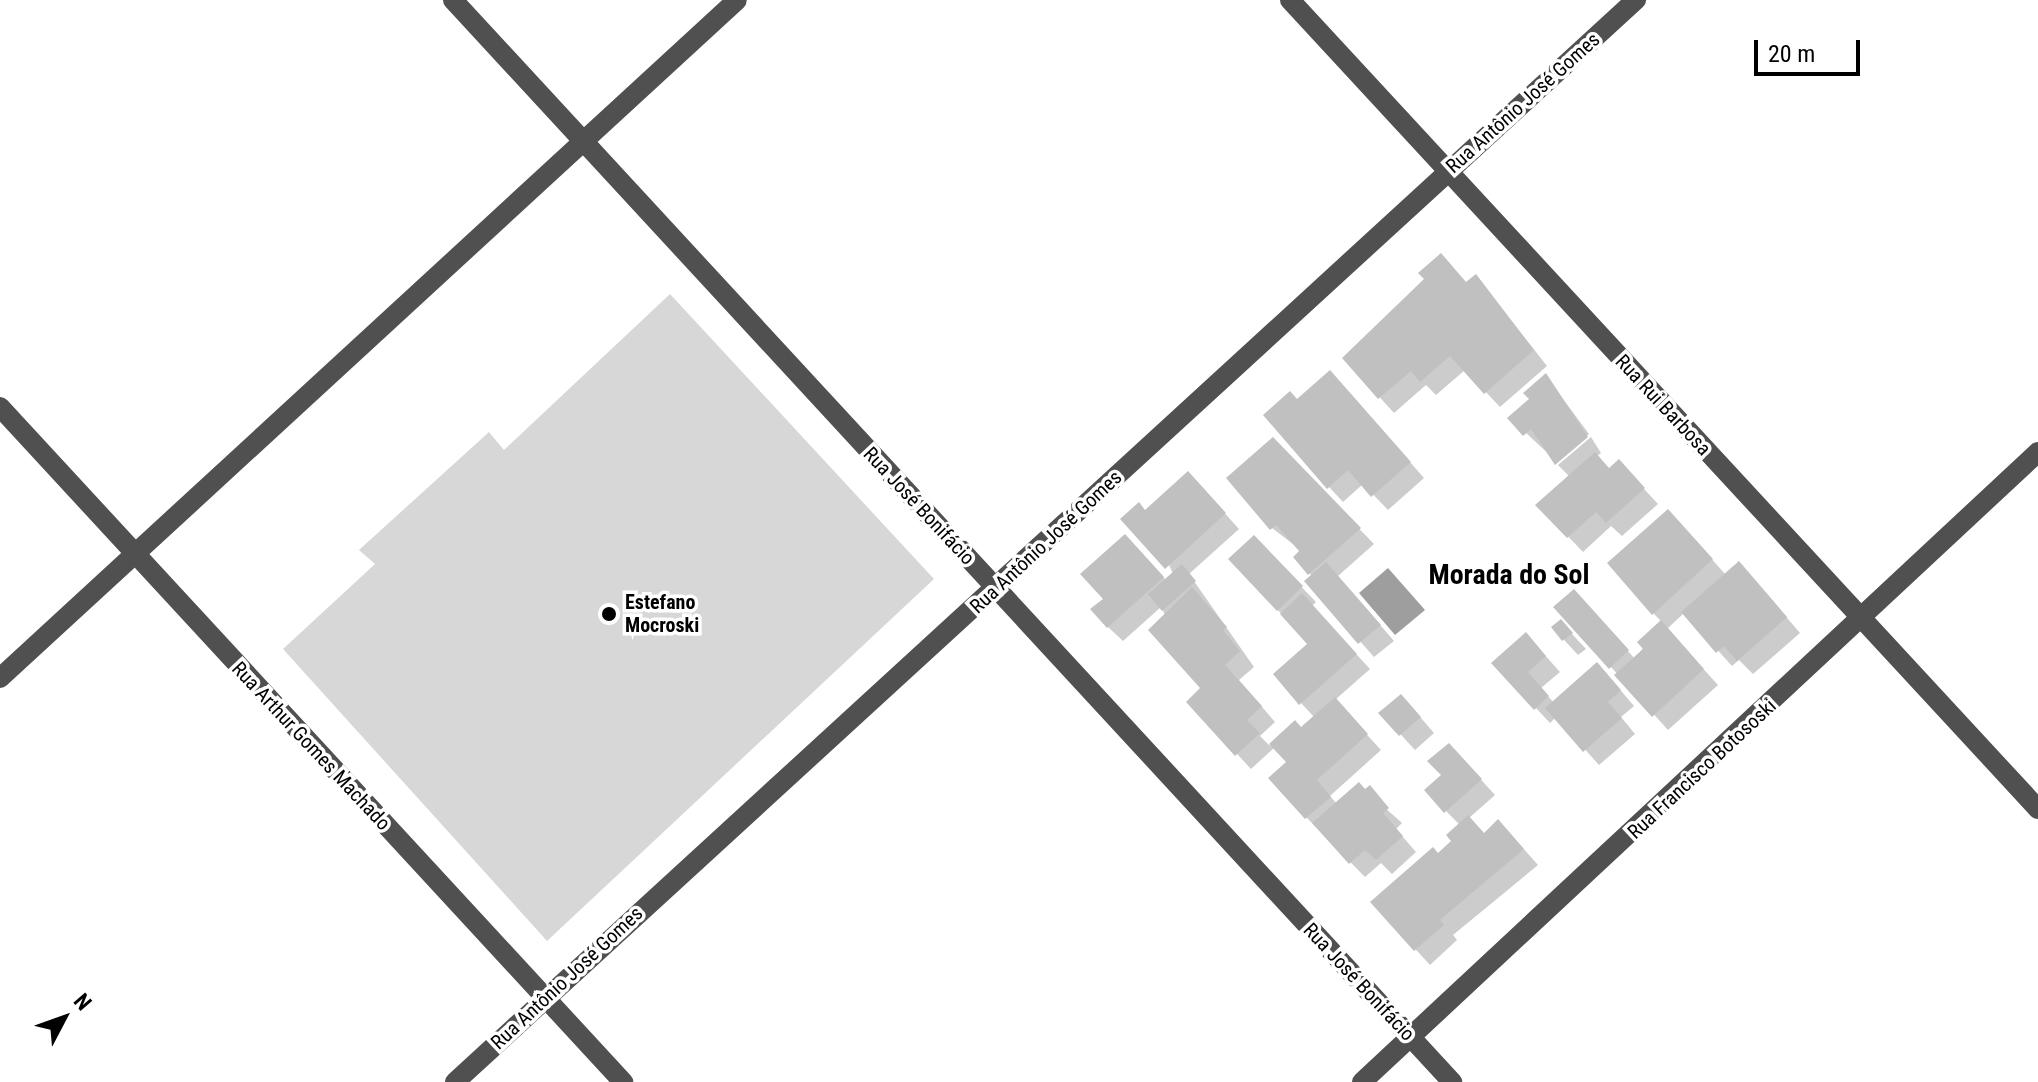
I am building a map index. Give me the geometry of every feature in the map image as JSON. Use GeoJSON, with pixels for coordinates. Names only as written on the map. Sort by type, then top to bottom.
{"type":"FeatureCollection","features":[{"type":"Feature","properties":{"kind":"street","name":"Rua José Bonifácio"},"geometry":{"type":"LineString","coordinates":[[453,0],[1452,1082]]}},
{"type":"Feature","properties":{"kind":"street"},"geometry":{"type":"LineString","coordinates":[[0,678],[737,0]]}},
{"type":"Feature","properties":{"kind":"street","name":"Rua Rui Barbosa"},"geometry":{"type":"LineString","coordinates":[[1290,0],[2038,809]]}},
{"type":"Feature","properties":{"kind":"street","name":"Rua Antônio José Gomes"},"geometry":{"type":"LineString","coordinates":[[455,1082],[1636,0]]}},
{"type":"Feature","properties":{"kind":"street","name":"Rua Arthur Gomes Machado"},"geometry":{"type":"LineString","coordinates":[[0,407],[623,1082]]}},
{"type":"Feature","properties":{"kind":"street","name":"Rua Francisco Botososki"},"geometry":{"type":"LineString","coordinates":[[1362,1082],[1862,621],[2038,452]]}},
{"type":"Feature","properties":{"kind":"shaded area","name":"Estefano Mocroski"},"geometry":{"type":"Polygon","coordinates":[[[670,294],[934,579],[547,941],[283,649],[375,564],[359,550],[489,432],[504,450],[670,294]]]}},
{"type":"Feature","properties":{"kind":"shaded area"},"geometry":{"type":"Polygon","coordinates":[[[1388,568],[1425,610],[1395,635],[1359,593],[1388,568]]]}},
{"type":"Feature","properties":{"kind":"building"},"geometry":{"type":"Polygon","coordinates":[[[1441,253],[1466,282],[1476,274],[1534,350],[1484,394],[1450,356],[1420,382],[1411,371],[1378,399],[1342,358],[1424,279],[1418,273],[1441,253]]]}},
{"type":"Feature","properties":{"kind":"building"},"geometry":{"type":"Polygon","coordinates":[[[1330,370],[1411,462],[1371,497],[1348,470],[1327,489],[1263,415],[1290,391],[1297,399],[1330,370]]]}},
{"type":"Feature","properties":{"kind":"building"},"geometry":{"type":"Polygon","coordinates":[[[1546,373],[1588,437],[1555,465],[1531,429],[1523,436],[1507,418],[1529,399],[1523,393],[1546,373]]]}},
{"type":"Feature","properties":{"kind":"building"},"geometry":{"type":"Polygon","coordinates":[[[1273,437],[1361,528],[1308,575],[1293,557],[1299,551],[1276,525],[1270,530],[1226,478],[1273,437]]]}},
{"type":"Feature","properties":{"kind":"building"},"geometry":{"type":"Polygon","coordinates":[[[1595,452],[1609,468],[1619,459],[1645,488],[1606,523],[1596,512],[1567,538],[1535,505],[1595,452]]]}},
{"type":"Feature","properties":{"kind":"building"},"geometry":{"type":"Polygon","coordinates":[[[1188,471],[1226,513],[1165,569],[1120,519],[1139,502],[1145,510],[1188,471]]]}},
{"type":"Feature","properties":{"kind":"building"},"geometry":{"type":"Polygon","coordinates":[[[1668,509],[1713,559],[1652,615],[1607,563],[1668,509]]]}},
{"type":"Feature","properties":{"kind":"building"},"geometry":{"type":"Polygon","coordinates":[[[1125,534],[1164,577],[1107,628],[1090,609],[1103,599],[1080,574],[1125,534]]]}},
{"type":"Feature","properties":{"kind":"building"},"geometry":{"type":"Polygon","coordinates":[[[1254,535],[1303,586],[1277,611],[1228,559],[1254,535]]]}},
{"type":"Feature","properties":{"kind":"building"},"geometry":{"type":"Polygon","coordinates":[[[1739,561],[1787,617],[1737,661],[1724,646],[1716,653],[1681,612],[1739,561]]]}},
{"type":"Feature","properties":{"kind":"building"},"geometry":{"type":"Polygon","coordinates":[[[1326,562],[1381,625],[1358,644],[1304,581],[1326,562]]]}},
{"type":"Feature","properties":{"kind":"building"},"geometry":{"type":"Polygon","coordinates":[[[1182,564],[1196,581],[1162,611],[1148,594],[1182,564]]]}},
{"type":"Feature","properties":{"kind":"building"},"geometry":{"type":"Polygon","coordinates":[[[1192,587],[1227,627],[1223,630],[1240,651],[1225,665],[1262,706],[1247,720],[1260,733],[1235,756],[1186,702],[1200,688],[1148,630],[1192,587]]]}},
{"type":"Feature","properties":{"kind":"building"},"geometry":{"type":"Polygon","coordinates":[[[1574,589],[1629,650],[1609,669],[1553,607],[1574,589]]]}},
{"type":"Feature","properties":{"kind":"building"},"geometry":{"type":"Polygon","coordinates":[[[1302,593],[1357,654],[1299,705],[1273,674],[1307,644],[1280,614],[1302,593]]]}},
{"type":"Feature","properties":{"kind":"building"},"geometry":{"type":"Polygon","coordinates":[[[1561,619],[1573,633],[1562,641],[1551,627],[1561,619]]]}},
{"type":"Feature","properties":{"kind":"building"},"geometry":{"type":"Polygon","coordinates":[[[1661,620],[1704,669],[1652,717],[1614,675],[1643,649],[1637,642],[1661,620]]]}},
{"type":"Feature","properties":{"kind":"building"},"geometry":{"type":"Polygon","coordinates":[[[1526,632],[1546,656],[1528,672],[1549,696],[1534,710],[1491,663],[1526,632]]]}},
{"type":"Feature","properties":{"kind":"building"},"geometry":{"type":"Polygon","coordinates":[[[1597,662],[1621,690],[1608,702],[1622,718],[1583,752],[1545,708],[1597,662]]]}},
{"type":"Feature","properties":{"kind":"building"},"geometry":{"type":"Polygon","coordinates":[[[1401,694],[1421,717],[1399,736],[1378,713],[1401,694]]]}},
{"type":"Feature","properties":{"kind":"building"},"geometry":{"type":"Polygon","coordinates":[[[1335,697],[1368,734],[1317,780],[1331,797],[1305,819],[1268,778],[1286,762],[1269,744],[1295,720],[1301,727],[1335,697]]]}},
{"type":"Feature","properties":{"kind":"building"},"geometry":{"type":"Polygon","coordinates":[[[1449,743],[1482,779],[1444,813],[1424,790],[1441,775],[1427,761],[1449,743]]]}},
{"type":"Feature","properties":{"kind":"building"},"geometry":{"type":"Polygon","coordinates":[[[1359,782],[1365,789],[1370,785],[1389,808],[1383,813],[1403,836],[1376,860],[1365,850],[1349,864],[1312,823],[1359,782]]]}},
{"type":"Feature","properties":{"kind":"building"},"geometry":{"type":"Polygon","coordinates":[[[1468,815],[1484,833],[1498,819],[1524,849],[1440,920],[1444,925],[1414,951],[1370,902],[1433,847],[1438,853],[1451,841],[1446,835],[1468,815]]]}},
{"type":"Feature","properties":{"kind":"place","name":"Estefano Mocroski"},"geometry":{"type":"Point","coordinates":[609,614]}},
{"type":"Feature","properties":{"kind":"district","name":"Morada do Sol"},"geometry":{"type":"Point","coordinates":[1509,575]}}]}
